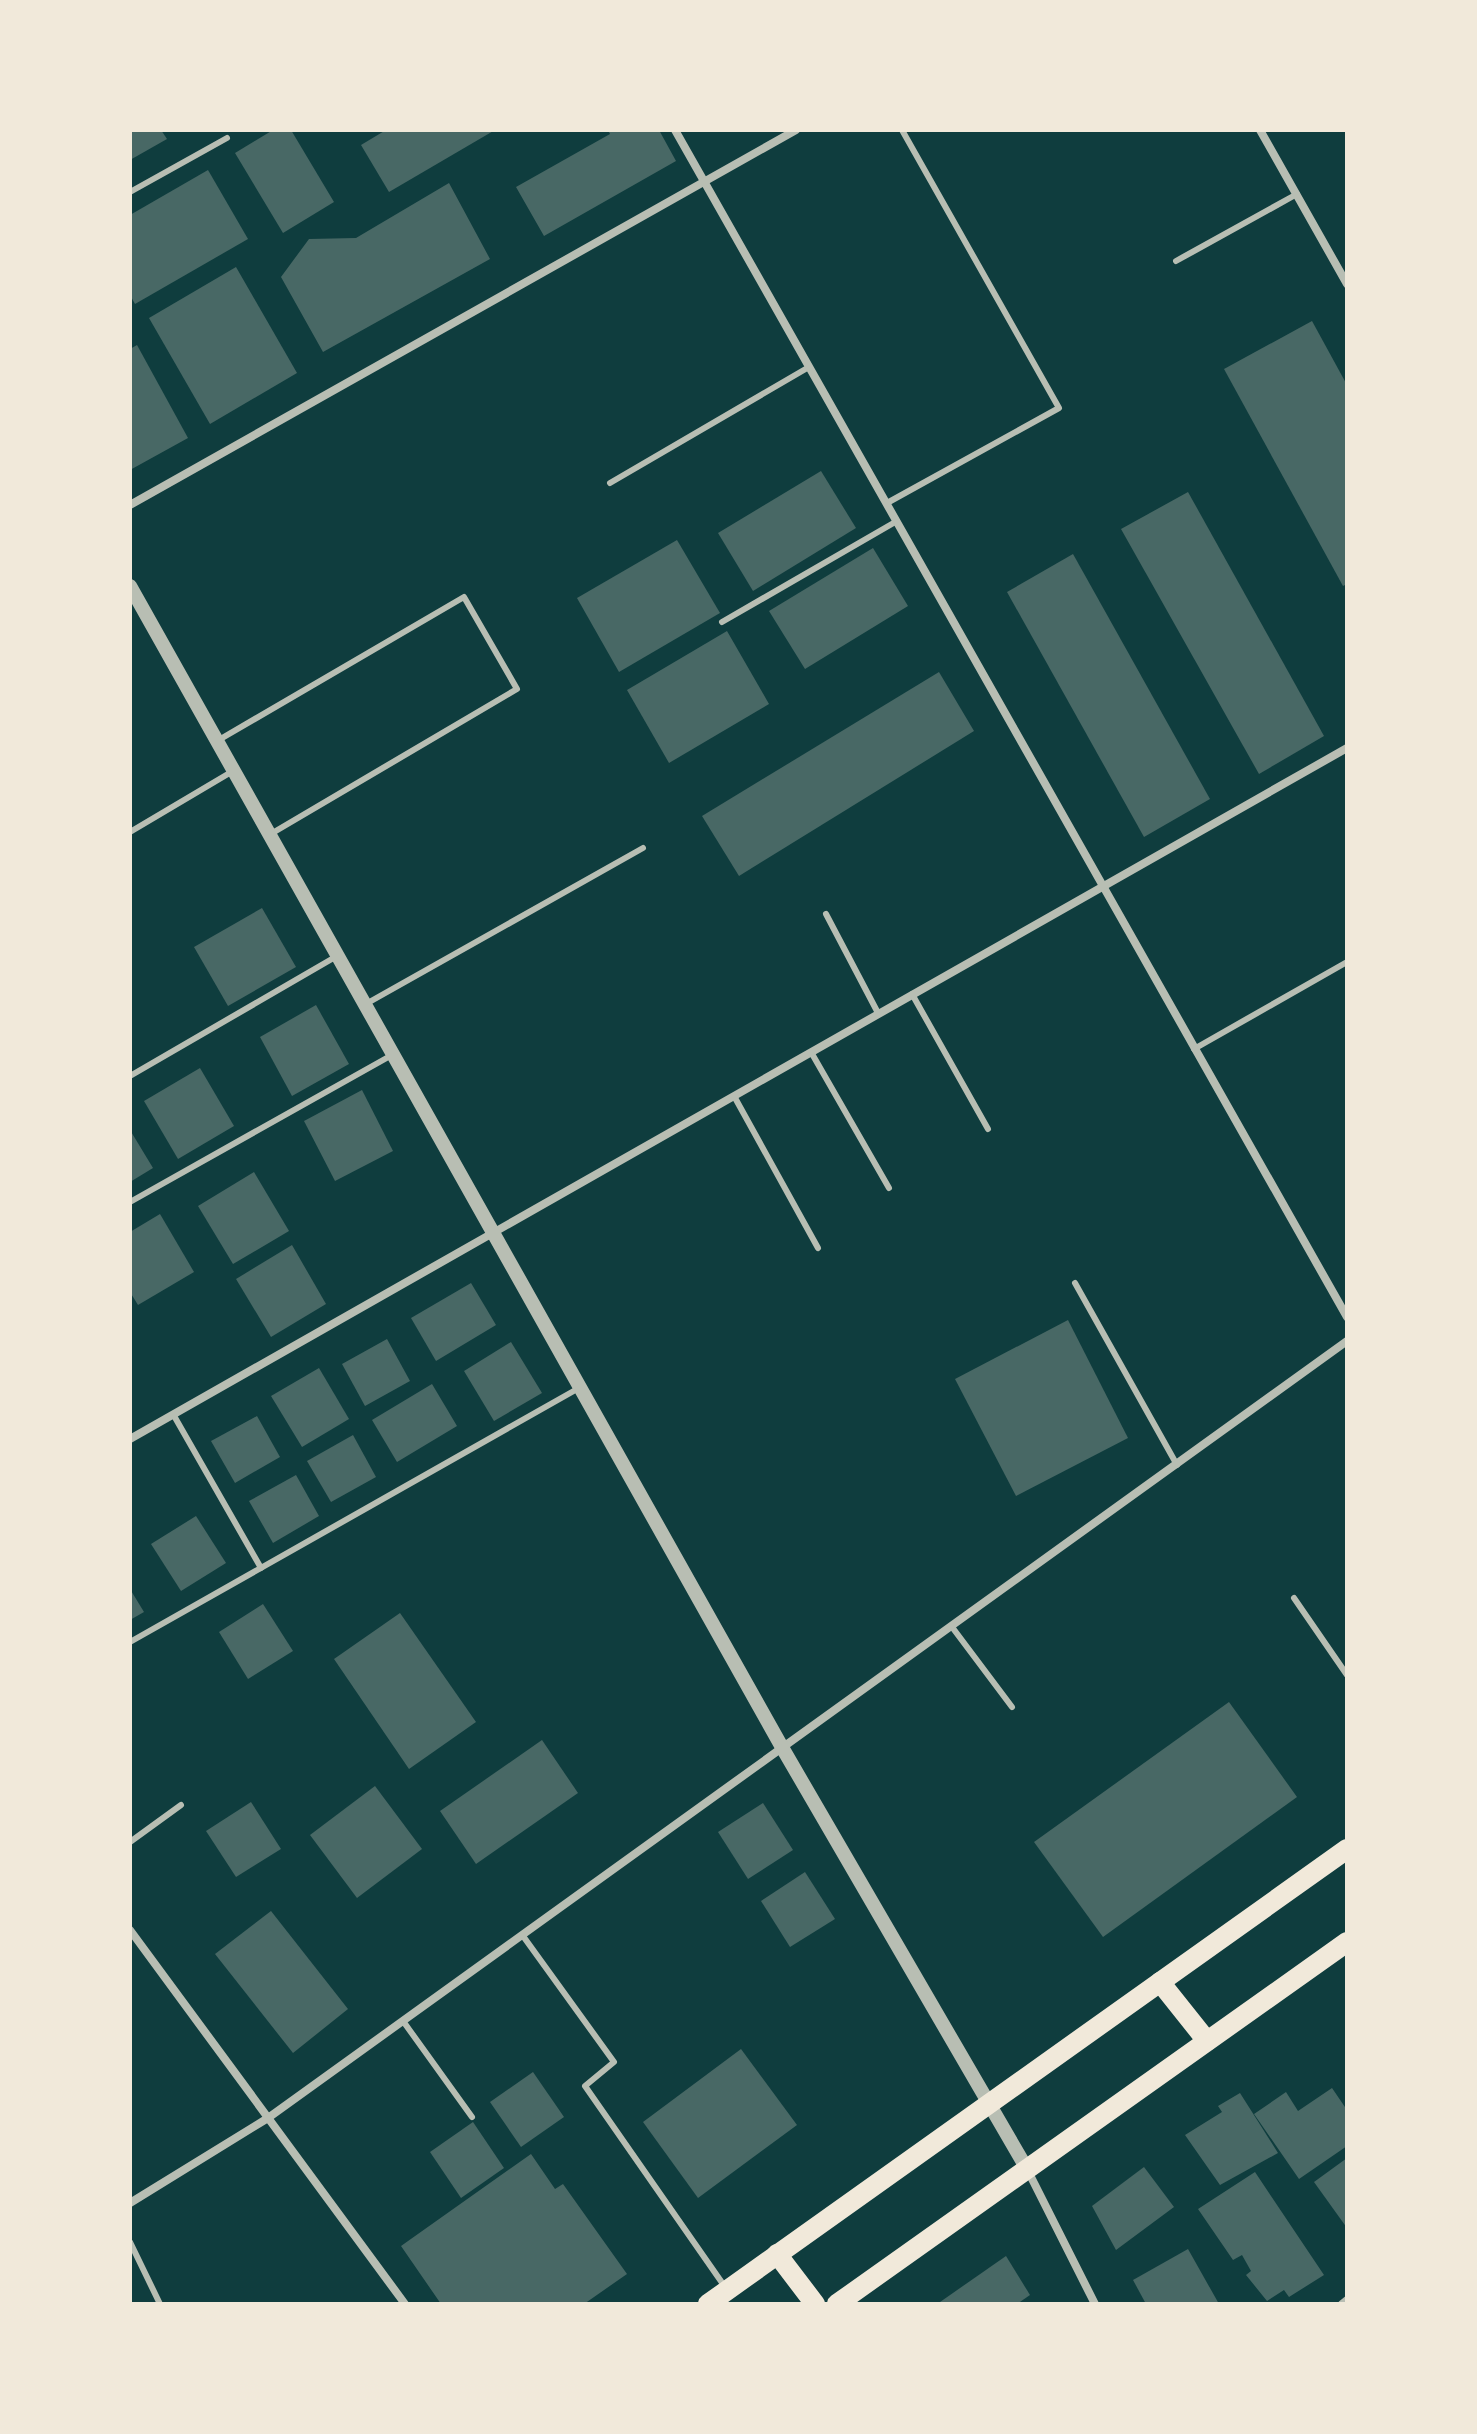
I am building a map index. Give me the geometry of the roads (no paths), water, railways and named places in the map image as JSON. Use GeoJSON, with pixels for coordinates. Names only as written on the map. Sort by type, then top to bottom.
{"type":"FeatureCollection","features":[{"type":"Feature","properties":{"kind":"main road"},"geometry":{"type":"LineString","coordinates":[[708,2304],[1347,1849]]}},
{"type":"Feature","properties":{"kind":"main road"},"geometry":{"type":"LineString","coordinates":[[837,2304],[1347,1942]]}},
{"type":"Feature","properties":{"kind":"main road"},"geometry":{"type":"LineString","coordinates":[[1160,1982],[1207,2041]]}},
{"type":"Feature","properties":{"kind":"main road"},"geometry":{"type":"LineString","coordinates":[[777,2254],[815,2304]]}},
{"type":"Feature","properties":{"kind":"street"},"geometry":{"type":"LineString","coordinates":[[675,130],[1347,1317]]}},
{"type":"Feature","properties":{"kind":"street"},"geometry":{"type":"LineString","coordinates":[[130,505],[796,130]]}},
{"type":"Feature","properties":{"kind":"street"},"geometry":{"type":"LineString","coordinates":[[1260,130],[1347,284]]}},
{"type":"Feature","properties":{"kind":"street"},"geometry":{"type":"LineString","coordinates":[[130,586],[783,1749],[1027,2169],[1095,2304]]}},
{"type":"Feature","properties":{"kind":"street"},"geometry":{"type":"LineString","coordinates":[[130,1439],[1347,748]]}},
{"type":"Feature","properties":{"kind":"street"},"geometry":{"type":"LineString","coordinates":[[130,2203],[268,2118],[1347,1341]]}},
{"type":"Feature","properties":{"kind":"street"},"geometry":{"type":"LineString","coordinates":[[130,1930],[405,2304]]}},
{"type":"Feature","properties":{"kind":"street"},"geometry":{"type":"LineString","coordinates":[[1342,2304],[1347,2300]]}},
{"type":"Feature","properties":{"kind":"lane"},"geometry":{"type":"LineString","coordinates":[[887,503],[1059,408],[902,130]]}},
{"type":"Feature","properties":{"kind":"lane"},"geometry":{"type":"LineString","coordinates":[[130,192],[227,138]]}},
{"type":"Feature","properties":{"kind":"lane"},"geometry":{"type":"LineString","coordinates":[[1176,261],[1297,194]]}},
{"type":"Feature","properties":{"kind":"lane"},"geometry":{"type":"LineString","coordinates":[[610,483],[809,367]]}},
{"type":"Feature","properties":{"kind":"lane"},"geometry":{"type":"LineString","coordinates":[[722,622],[897,521]]}},
{"type":"Feature","properties":{"kind":"lane"},"geometry":{"type":"LineString","coordinates":[[216,741],[464,597],[517,689],[269,835]]}},
{"type":"Feature","properties":{"kind":"lane"},"geometry":{"type":"LineString","coordinates":[[130,832],[233,771]]}},
{"type":"Feature","properties":{"kind":"lane"},"geometry":{"type":"LineString","coordinates":[[364,1005],[643,848]]}},
{"type":"Feature","properties":{"kind":"lane"},"geometry":{"type":"LineString","coordinates":[[826,914],[878,1013]]}},
{"type":"Feature","properties":{"kind":"lane"},"geometry":{"type":"LineString","coordinates":[[130,1076],[337,956]]}},
{"type":"Feature","properties":{"kind":"lane"},"geometry":{"type":"LineString","coordinates":[[1194,1049],[1347,962]]}},
{"type":"Feature","properties":{"kind":"lane"},"geometry":{"type":"LineString","coordinates":[[912,994],[988,1129]]}},
{"type":"Feature","properties":{"kind":"lane"},"geometry":{"type":"LineString","coordinates":[[811,1052],[889,1188]]}},
{"type":"Feature","properties":{"kind":"lane"},"geometry":{"type":"LineString","coordinates":[[130,1202],[392,1055]]}},
{"type":"Feature","properties":{"kind":"lane"},"geometry":{"type":"LineString","coordinates":[[734,1096],[818,1248]]}},
{"type":"Feature","properties":{"kind":"lane"},"geometry":{"type":"LineString","coordinates":[[1075,1283],[1177,1465]]}},
{"type":"Feature","properties":{"kind":"lane"},"geometry":{"type":"LineString","coordinates":[[130,1642],[579,1388]]}},
{"type":"Feature","properties":{"kind":"lane"},"geometry":{"type":"LineString","coordinates":[[173,1414],[261,1568]]}},
{"type":"Feature","properties":{"kind":"lane"},"geometry":{"type":"LineString","coordinates":[[1294,1598],[1347,1675]]}},
{"type":"Feature","properties":{"kind":"lane"},"geometry":{"type":"LineString","coordinates":[[952,1627],[1012,1707]]}},
{"type":"Feature","properties":{"kind":"lane"},"geometry":{"type":"LineString","coordinates":[[130,1842],[181,1805]]}},
{"type":"Feature","properties":{"kind":"lane"},"geometry":{"type":"LineString","coordinates":[[523,1936],[614,2062],[585,2086],[727,2290]]}},
{"type":"Feature","properties":{"kind":"lane"},"geometry":{"type":"LineString","coordinates":[[403,2021],[472,2117]]}},
{"type":"Feature","properties":{"kind":"lane"},"geometry":{"type":"LineString","coordinates":[[130,2242],[160,2304]]}}]}
